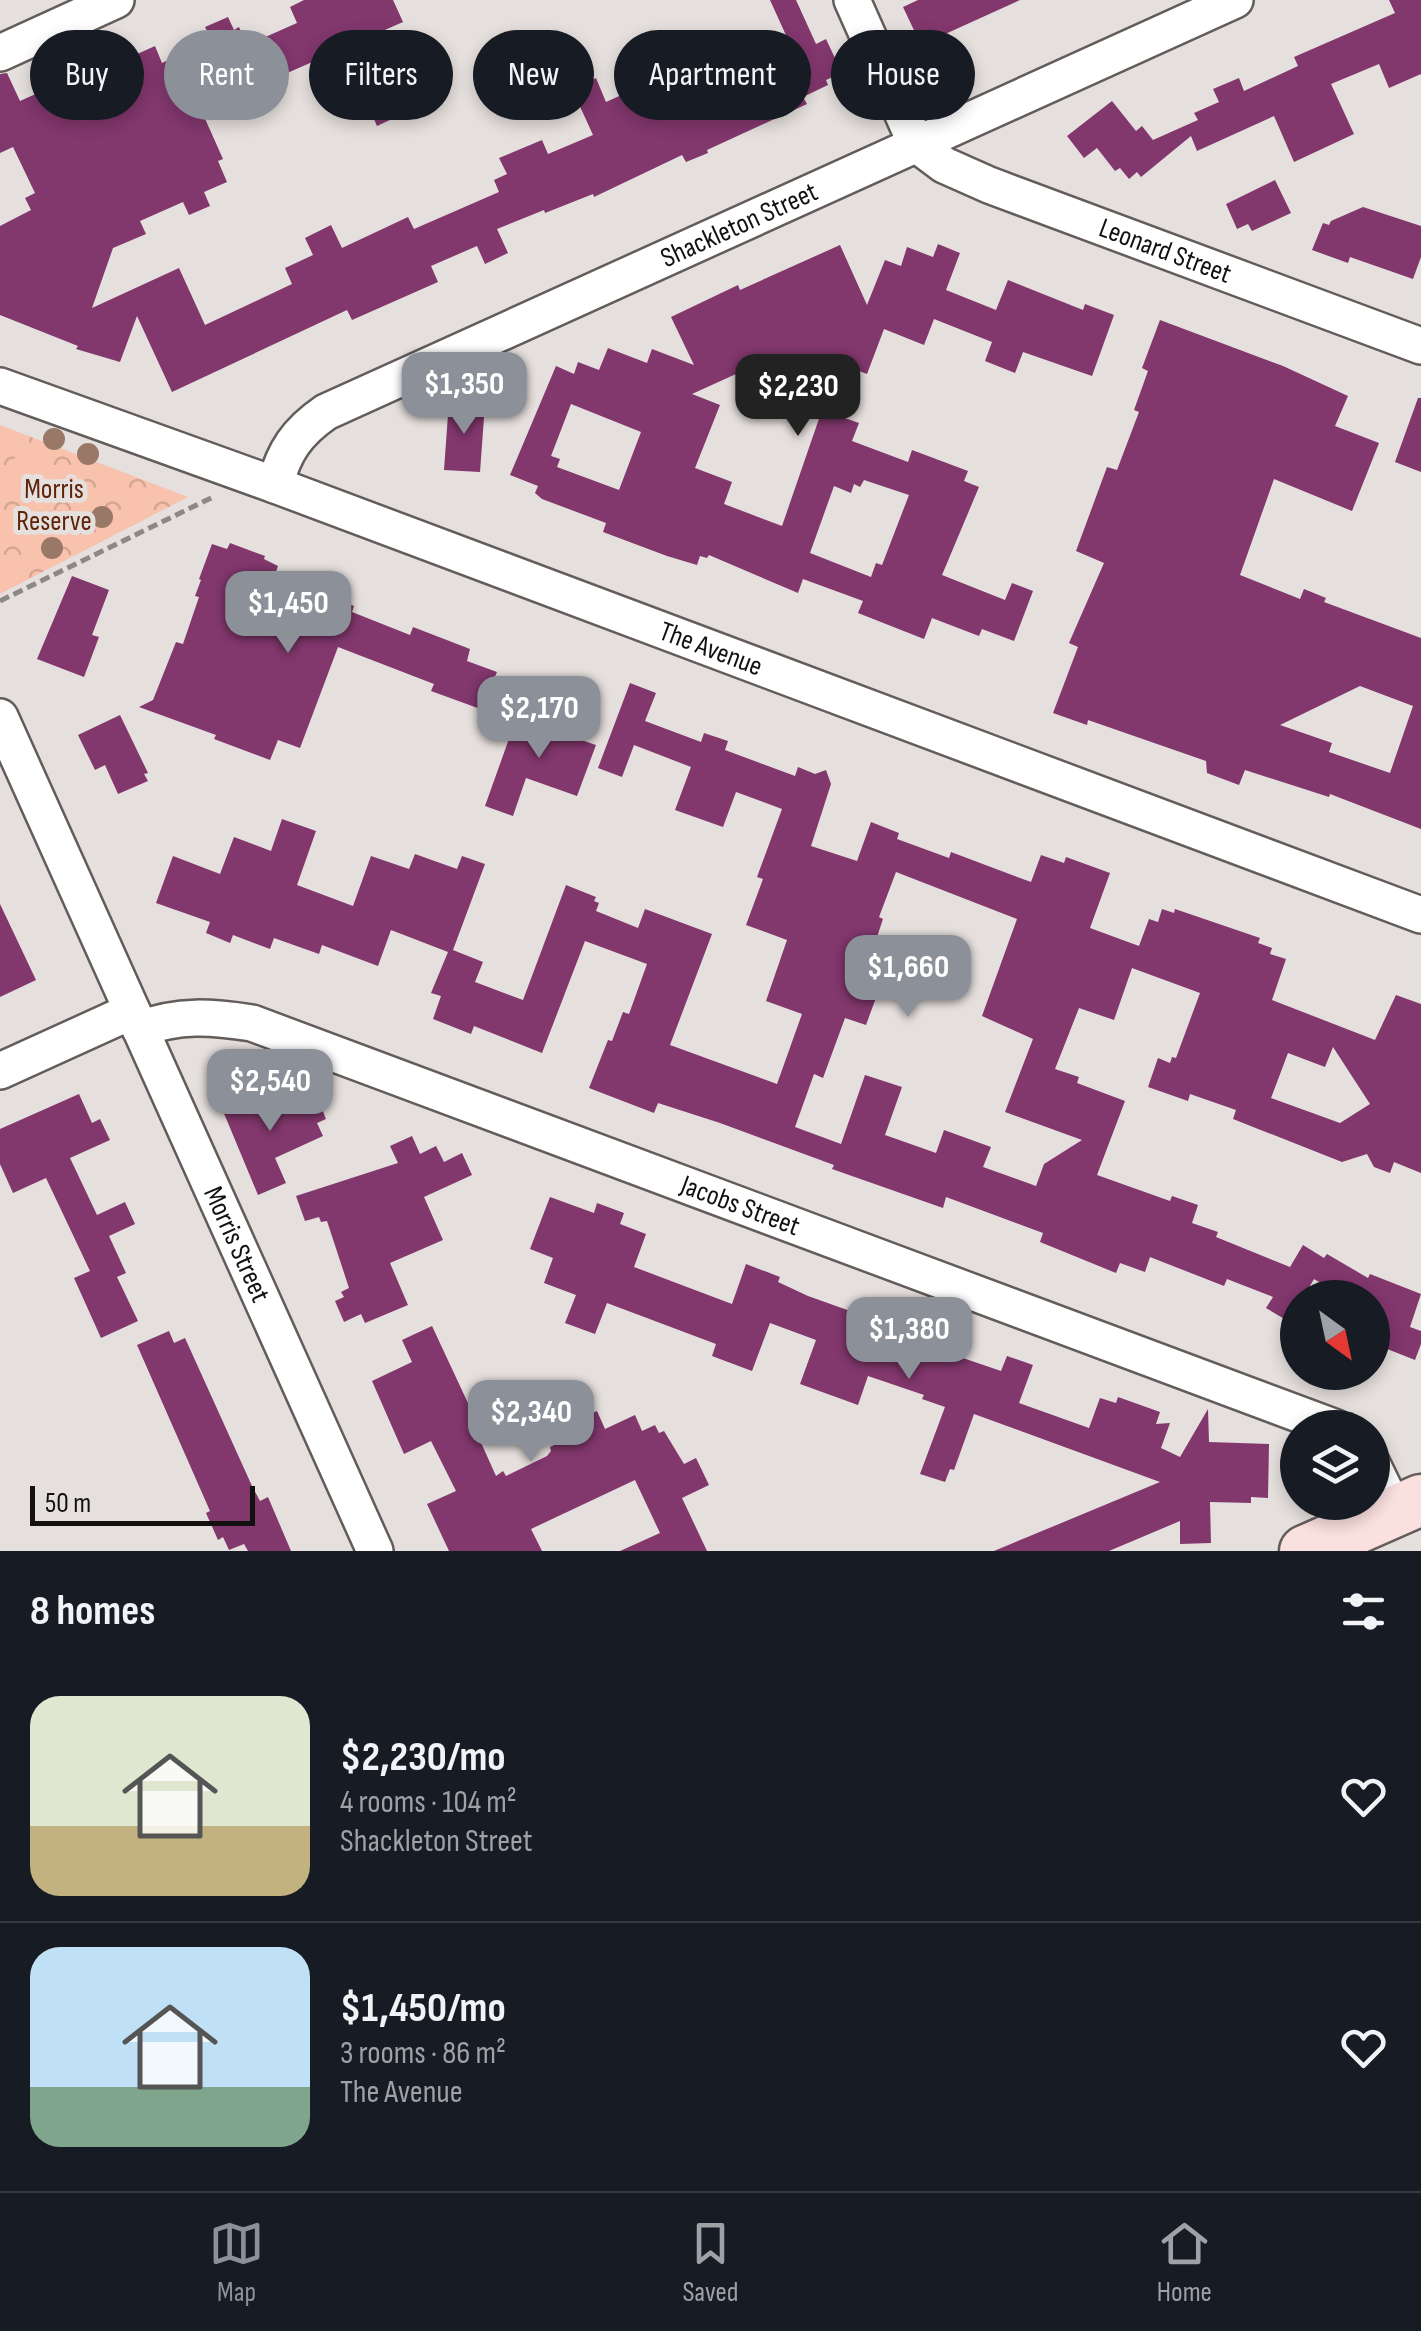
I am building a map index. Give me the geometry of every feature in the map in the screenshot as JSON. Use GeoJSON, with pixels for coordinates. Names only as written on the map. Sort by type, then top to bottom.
{"type":"FeatureCollection","features":[{"type":"Feature","properties":{"kind":"street"},"geometry":{"type":"LineString","coordinates":[[0,53],[116,0]]}},
{"type":"Feature","properties":{"kind":"street"},"geometry":{"type":"LineString","coordinates":[[852,0],[916,144]]}},
{"type":"Feature","properties":{"kind":"street","name":"Shackleton Street"},"geometry":{"type":"LineString","coordinates":[[275,485],[290,445],[302,428],[326,412],[1234,0]]}},
{"type":"Feature","properties":{"kind":"street","name":"Leonard Street"},"geometry":{"type":"LineString","coordinates":[[916,144],[944,165],[988,185],[1421,346]]}},
{"type":"Feature","properties":{"kind":"street","name":"The Avenue"},"geometry":{"type":"LineString","coordinates":[[0,386],[275,485],[1421,915]]}},
{"type":"Feature","properties":{"kind":"street","name":"Morris Street"},"geometry":{"type":"LineString","coordinates":[[0,717],[375,1551]]}},
{"type":"Feature","properties":{"kind":"street","name":"Jacobs Street"},"geometry":{"type":"LineString","coordinates":[[0,1071],[136,1020],[183,1016],[252,1023],[1288,1410]]}},
{"type":"Feature","properties":{"kind":"street"},"geometry":{"type":"LineString","coordinates":[[1324,1547],[1408,1506],[1390,1485]]}},
{"type":"Feature","properties":{"kind":"path"},"geometry":{"type":"LineString","coordinates":[[0,601],[219,494]]}},
{"type":"Feature","properties":{"kind":"green space","name":"Morris Reserve"},"geometry":{"type":"Polygon","coordinates":[[[0,425],[188,497],[0,594],[0,425]]]}},
{"type":"Feature","properties":{"kind":"green space"},"geometry":{"type":"Polygon","coordinates":[[[15,457],[54,468],[44,503],[5,492],[15,457]]]}},
{"type":"Feature","properties":{"kind":"building"},"geometry":{"type":"Polygon","coordinates":[[[304,0],[393,0],[403,22],[385,30],[309,30],[309,63],[289,72],[289,30],[281,30],[297,23],[290,7],[304,0]]]}},
{"type":"Feature","properties":{"kind":"building"},"geometry":{"type":"Polygon","coordinates":[[[770,0],[796,0],[810,30],[784,30],[770,0]]]}},
{"type":"Feature","properties":{"kind":"building"},"geometry":{"type":"Polygon","coordinates":[[[918,0],[1020,0],[954,30],[914,30],[903,7],[918,0]]]}},
{"type":"Feature","properties":{"kind":"building"},"geometry":{"type":"Polygon","coordinates":[[[1389,0],[1421,0],[1421,74],[1389,88],[1379,64],[1331,84],[1354,134],[1294,162],[1274,116],[1197,151],[1191,136],[1141,177],[1137,172],[1129,179],[1120,168],[1115,171],[1097,148],[1084,158],[1067,136],[1112,101],[1136,131],[1142,126],[1153,140],[1198,120],[1194,113],[1219,102],[1213,89],[1239,78],[1244,91],[1298,66],[1294,57],[1395,13],[1389,0]]]}},
{"type":"Feature","properties":{"kind":"building"},"geometry":{"type":"Polygon","coordinates":[[[228,17],[234,30],[206,30],[205,27],[228,17]]]}},
{"type":"Feature","properties":{"kind":"building"},"geometry":{"type":"Polygon","coordinates":[[[811,33],[816,44],[826,39],[831,50],[828,85],[811,93],[811,33]]]}},
{"type":"Feature","properties":{"kind":"building"},"geometry":{"type":"Polygon","coordinates":[[[155,46],[162,63],[164,120],[206,120],[223,159],[218,161],[227,182],[204,192],[210,206],[189,215],[183,202],[140,221],[146,234],[113,248],[92,308],[179,268],[205,325],[292,284],[285,268],[313,255],[305,238],[331,225],[342,248],[408,217],[414,229],[499,192],[494,180],[507,174],[499,158],[542,140],[548,154],[593,135],[586,120],[594,120],[596,78],[606,102],[614,98],[614,120],[772,120],[686,162],[682,155],[594,197],[593,194],[545,213],[544,210],[497,229],[508,253],[485,264],[477,246],[431,266],[438,282],[352,320],[347,310],[172,392],[137,316],[120,362],[76,349],[78,346],[0,315],[0,226],[31,210],[25,198],[35,193],[13,147],[0,153],[0,74],[7,73],[20,101],[30,96],[30,120],[144,120],[144,51],[155,46]]]}},
{"type":"Feature","properties":{"kind":"building"},"geometry":{"type":"Polygon","coordinates":[[[1275,180],[1291,213],[1252,231],[1248,224],[1237,229],[1226,204],[1275,180]]]}},
{"type":"Feature","properties":{"kind":"building"},"geometry":{"type":"Polygon","coordinates":[[[1363,207],[1421,226],[1421,257],[1413,279],[1350,257],[1348,263],[1312,250],[1323,223],[1329,225],[1363,207]]]}},
{"type":"Feature","properties":{"kind":"building"},"geometry":{"type":"Polygon","coordinates":[[[938,244],[960,253],[946,290],[996,310],[1008,280],[1083,310],[1085,304],[1114,315],[1092,376],[1023,352],[1015,373],[985,361],[992,342],[934,319],[924,345],[884,329],[867,374],[812,354],[775,371],[769,359],[692,394],[720,405],[695,468],[732,482],[724,504],[782,526],[822,410],[859,423],[852,441],[908,462],[912,450],[968,471],[964,481],[979,487],[942,575],[1005,600],[1012,583],[1033,591],[1014,641],[982,629],[979,636],[932,618],[924,639],[858,613],[863,601],[803,579],[798,593],[709,555],[700,556],[697,565],[667,556],[603,532],[606,523],[542,499],[535,493],[538,486],[510,475],[556,366],[574,374],[578,362],[599,370],[608,348],[647,363],[652,349],[694,365],[671,317],[738,285],[740,290],[840,245],[867,305],[885,260],[901,266],[907,247],[933,257],[938,244]],[[571,404],[551,456],[560,459],[557,467],[619,490],[641,432],[571,404]],[[864,480],[860,487],[854,484],[851,493],[834,486],[810,553],[871,577],[876,563],[882,565],[909,495],[864,480]]]}},
{"type":"Feature","properties":{"kind":"building"},"geometry":{"type":"Polygon","coordinates":[[[1160,320],[1283,366],[1348,396],[1335,426],[1379,443],[1352,511],[1274,479],[1240,575],[1300,599],[1304,589],[1326,598],[1324,602],[1421,638],[1421,829],[1330,794],[1329,797],[1245,770],[1239,785],[1207,773],[1206,761],[1088,720],[1087,725],[1053,713],[1078,647],[1069,643],[1104,563],[1076,551],[1107,467],[1117,470],[1139,412],[1134,410],[1148,371],[1142,368],[1160,320]],[[1360,686],[1280,725],[1332,743],[1329,752],[1390,773],[1413,706],[1360,686]]]}},
{"type":"Feature","properties":{"kind":"building"},"geometry":{"type":"Polygon","coordinates":[[[1421,398],[1421,472],[1395,462],[1421,398]]]}},
{"type":"Feature","properties":{"kind":"building"},"geometry":{"type":"Polygon","coordinates":[[[449,401],[485,404],[480,472],[444,470],[449,401]]]}},
{"type":"Feature","properties":{"kind":"building"},"geometry":{"type":"Polygon","coordinates":[[[230,543],[265,556],[278,566],[274,578],[354,606],[352,612],[410,635],[413,627],[470,649],[467,661],[497,672],[493,681],[504,685],[494,714],[431,691],[434,684],[338,647],[300,748],[278,740],[270,760],[139,707],[153,700],[176,642],[183,644],[212,544],[227,549],[230,543]]]}},
{"type":"Feature","properties":{"kind":"building"},"geometry":{"type":"Polygon","coordinates":[[[72,576],[109,590],[92,635],[99,637],[84,677],[37,659],[72,576]]]}},
{"type":"Feature","properties":{"kind":"building"},"geometry":{"type":"Polygon","coordinates":[[[630,683],[656,693],[645,721],[701,742],[704,733],[728,741],[725,750],[795,776],[798,767],[815,774],[826,770],[831,784],[811,846],[857,861],[871,822],[899,833],[897,839],[949,858],[951,852],[1031,882],[1041,855],[1064,863],[1066,857],[1110,873],[1090,928],[1139,946],[1149,919],[1158,922],[1162,909],[1174,913],[1175,909],[1260,938],[1258,943],[1272,948],[1270,954],[1286,959],[1272,1000],[1375,1040],[1396,995],[1421,1004],[1421,1173],[1394,1162],[1390,1173],[1374,1167],[1367,1154],[1342,1162],[1233,1119],[1236,1110],[1190,1094],[1188,1101],[1148,1087],[1158,1058],[1170,1063],[1172,1057],[1176,1058],[1200,993],[1132,968],[1114,1020],[1079,1008],[1055,1069],[1079,1077],[1077,1083],[1125,1101],[1097,1175],[1170,1201],[1172,1196],[1198,1205],[1192,1223],[1290,1267],[1303,1245],[1368,1278],[1370,1274],[1385,1280],[1280,1280],[1280,1316],[1266,1308],[1273,1297],[1227,1279],[1224,1286],[1150,1257],[1145,1272],[1120,1263],[1116,1273],[1040,1242],[1043,1233],[946,1197],[943,1208],[832,1169],[834,1165],[720,1123],[658,1103],[654,1113],[589,1088],[623,1012],[629,1014],[647,964],[585,941],[542,1053],[474,1026],[471,1034],[433,1019],[441,996],[431,993],[448,952],[391,930],[378,966],[322,945],[319,954],[274,938],[270,949],[233,935],[230,943],[206,933],[210,922],[156,903],[173,856],[220,874],[234,837],[271,851],[282,819],[316,831],[297,885],[353,906],[371,856],[409,869],[415,854],[457,869],[462,856],[485,864],[453,950],[483,962],[475,982],[523,1000],[566,885],[596,897],[596,911],[638,928],[645,909],[712,934],[670,1045],[777,1084],[802,1014],[766,1001],[787,940],[746,925],[763,879],[757,877],[782,809],[736,792],[723,827],[675,810],[691,767],[634,745],[622,777],[598,768],[630,683]],[[896,872],[879,917],[883,919],[876,940],[891,945],[893,951],[866,1025],[845,1018],[823,1078],[814,1074],[795,1127],[841,1144],[865,1075],[902,1087],[885,1135],[936,1153],[944,1130],[991,1147],[983,1167],[1036,1186],[1044,1164],[1082,1140],[1005,1112],[1033,1039],[982,1016],[1017,919],[896,872]],[[1333,1047],[1325,1067],[1288,1053],[1271,1098],[1340,1123],[1370,1104],[1333,1047]]]}},
{"type":"Feature","properties":{"kind":"building"},"geometry":{"type":"Polygon","coordinates":[[[520,708],[564,723],[561,733],[596,745],[577,796],[526,778],[513,816],[485,806],[520,708]]]}},
{"type":"Feature","properties":{"kind":"building"},"geometry":{"type":"Polygon","coordinates":[[[120,715],[148,773],[144,774],[148,781],[118,794],[105,765],[95,770],[78,735],[120,715]]]}},
{"type":"Feature","properties":{"kind":"building"},"geometry":{"type":"Polygon","coordinates":[[[0,904],[36,980],[0,997],[0,904]]]}},
{"type":"Feature","properties":{"kind":"building"},"geometry":{"type":"Polygon","coordinates":[[[242,1089],[252,1112],[288,1097],[293,1108],[317,1097],[326,1119],[317,1123],[323,1136],[275,1158],[286,1183],[258,1195],[218,1099],[242,1089]]]}},
{"type":"Feature","properties":{"kind":"building"},"geometry":{"type":"Polygon","coordinates":[[[79,1094],[92,1123],[100,1119],[110,1140],[70,1158],[97,1215],[125,1202],[135,1224],[109,1236],[126,1273],[117,1277],[138,1321],[101,1338],[74,1278],[90,1271],[46,1178],[13,1193],[0,1164],[0,1129],[79,1094]]]}},
{"type":"Feature","properties":{"kind":"building"},"geometry":{"type":"Polygon","coordinates":[[[412,1136],[420,1154],[436,1146],[444,1162],[462,1153],[472,1175],[424,1197],[443,1240],[390,1263],[408,1305],[365,1323],[361,1314],[344,1322],[335,1301],[344,1297],[341,1292],[349,1288],[327,1221],[321,1222],[319,1217],[305,1221],[296,1196],[398,1163],[390,1146],[412,1136]]]}},
{"type":"Feature","properties":{"kind":"building"},"geometry":{"type":"Polygon","coordinates":[[[550,1197],[594,1213],[597,1203],[624,1213],[620,1224],[646,1234],[634,1267],[732,1304],[746,1264],[780,1277],[778,1282],[808,1296],[867,1317],[865,1323],[913,1341],[1001,1371],[1007,1356],[1033,1365],[1019,1403],[1089,1428],[1100,1398],[1116,1403],[1118,1397],[1160,1412],[1156,1424],[1170,1423],[1161,1448],[1180,1457],[1208,1409],[1209,1442],[1269,1444],[1268,1498],[1251,1497],[1251,1503],[1210,1502],[1211,1543],[1180,1544],[1180,1521],[1109,1551],[994,1551],[1160,1482],[974,1414],[954,1470],[950,1469],[945,1482],[920,1474],[945,1407],[922,1399],[924,1395],[868,1376],[858,1405],[800,1384],[816,1340],[770,1323],[752,1371],[712,1356],[716,1344],[607,1303],[595,1334],[565,1323],[576,1295],[544,1283],[553,1258],[530,1249],[550,1197]]]}},
{"type":"Feature","properties":{"kind":"building"},"geometry":{"type":"Polygon","coordinates":[[[1390,1282],[1421,1294],[1410,1327],[1421,1331],[1415,1360],[1390,1350],[1390,1282]]]}},
{"type":"Feature","properties":{"kind":"building"},"geometry":{"type":"Polygon","coordinates":[[[432,1326],[474,1416],[470,1418],[496,1476],[503,1471],[506,1476],[547,1456],[550,1447],[570,1438],[565,1425],[597,1411],[605,1429],[635,1415],[642,1431],[655,1425],[659,1433],[664,1431],[684,1464],[696,1458],[709,1485],[682,1498],[707,1551],[620,1551],[660,1533],[635,1480],[531,1529],[542,1551],[449,1551],[427,1504],[456,1491],[431,1441],[404,1454],[372,1381],[412,1362],[402,1340],[432,1326]]]}},
{"type":"Feature","properties":{"kind":"building"},"geometry":{"type":"Polygon","coordinates":[[[169,1331],[174,1343],[185,1338],[252,1486],[260,1501],[268,1497],[291,1551],[248,1551],[244,1544],[229,1550],[223,1537],[218,1540],[206,1513],[210,1511],[137,1345],[169,1331]]]}}]}
